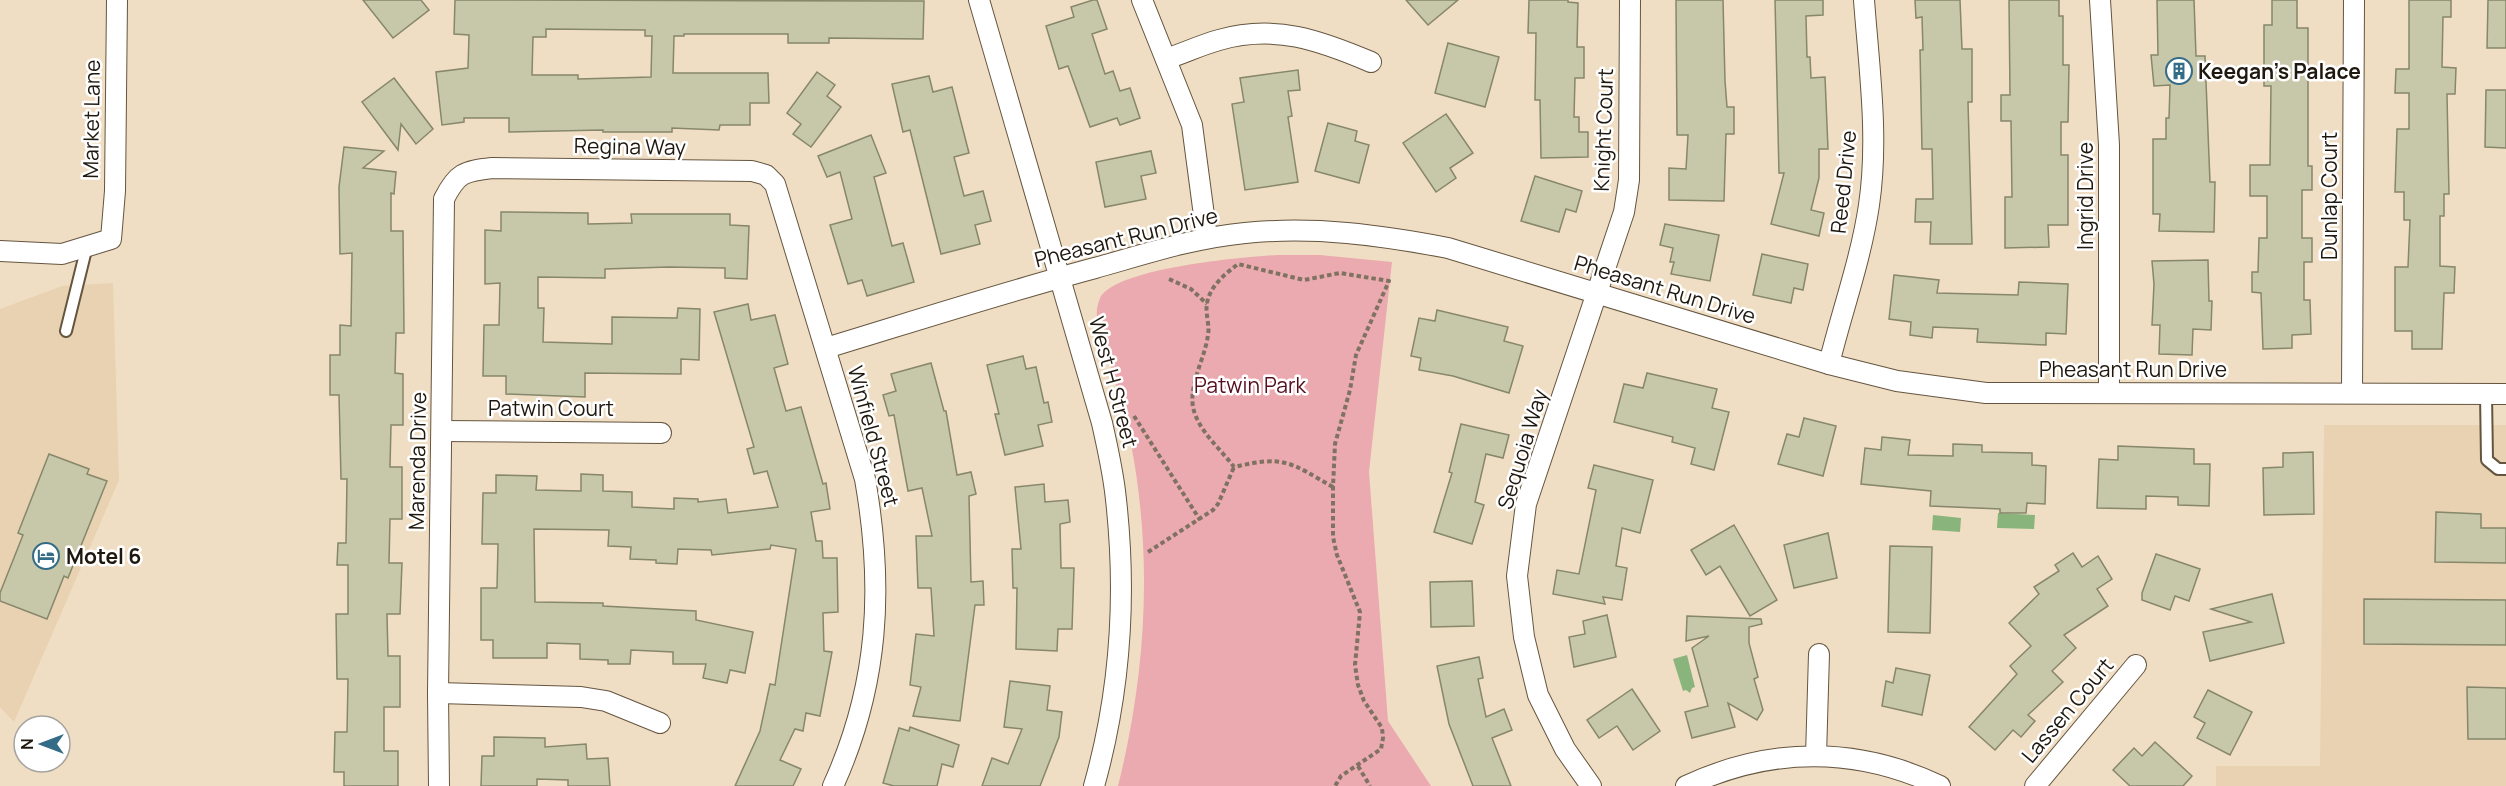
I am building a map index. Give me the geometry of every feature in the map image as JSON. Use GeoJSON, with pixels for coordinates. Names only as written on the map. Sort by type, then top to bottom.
{"type":"FeatureCollection","features":[{"type":"Feature","properties":{"kind":"street","name":"Market Lane"},"geometry":{"type":"LineString","coordinates":[[87,246],[111,239],[115,179],[117,0]]}},
{"type":"Feature","properties":{"kind":"street","name":"West H Street"},"geometry":{"type":"LineString","coordinates":[[979,0],[1102,423],[1115,489],[1121,552],[1118,666],[1110,720],[1094,786]]}},
{"type":"Feature","properties":{"kind":"street"},"geometry":{"type":"LineString","coordinates":[[1142,0],[1192,125],[1207,238]]}},
{"type":"Feature","properties":{"kind":"street","name":"Knight Court"},"geometry":{"type":"LineString","coordinates":[[1596,293],[1624,212],[1629,180],[1630,0]]}},
{"type":"Feature","properties":{"kind":"street","name":"Reed Drive"},"geometry":{"type":"LineString","coordinates":[[1829,364],[1855,274],[1869,204],[1874,133],[1864,0]]}},
{"type":"Feature","properties":{"kind":"street","name":"Ingrid Drive"},"geometry":{"type":"LineString","coordinates":[[2100,0],[2109,145],[2109,393]]}},
{"type":"Feature","properties":{"kind":"street","name":"Dunlap Court"},"geometry":{"type":"LineString","coordinates":[[2352,393],[2354,0]]}},
{"type":"Feature","properties":{"kind":"street"},"geometry":{"type":"LineString","coordinates":[[1166,59],[1220,40],[1257,33],[1290,34],[1328,44],[1371,62]]}},
{"type":"Feature","properties":{"kind":"street","name":"Regina Way"},"geometry":{"type":"LineString","coordinates":[[492,168],[752,171],[766,175]]}},
{"type":"Feature","properties":{"kind":"street","name":"Marenda Drive"},"geometry":{"type":"LineString","coordinates":[[440,786],[438,693],[444,199],[453,181],[467,171],[492,168]]}},
{"type":"Feature","properties":{"kind":"street","name":"Winfield Street"},"geometry":{"type":"LineString","coordinates":[[766,175],[775,183],[779,194],[826,348],[865,479],[873,528],[877,583],[873,649],[864,703],[845,760],[833,786]]}},
{"type":"Feature","properties":{"kind":"street","name":"Pheasant Run Drive"},"geometry":{"type":"LineString","coordinates":[[826,348],[1059,277],[1207,238],[1248,233],[1323,230],[1384,236],[1448,248],[1829,364],[1897,381],[1986,393],[2506,394]]}},
{"type":"Feature","properties":{"kind":"street"},"geometry":{"type":"LineString","coordinates":[[0,251],[62,254],[87,246]]}},
{"type":"Feature","properties":{"kind":"street","name":"Sequoia Way"},"geometry":{"type":"LineString","coordinates":[[1591,786],[1565,749],[1538,695],[1524,637],[1517,576],[1526,504],[1596,293]]}},
{"type":"Feature","properties":{"kind":"street","name":"Patwin Court"},"geometry":{"type":"LineString","coordinates":[[442,431],[661,433]]}},
{"type":"Feature","properties":{"kind":"street"},"geometry":{"type":"LineString","coordinates":[[1815,756],[1819,654]]}},
{"type":"Feature","properties":{"kind":"street","name":"Lassen Court"},"geometry":{"type":"LineString","coordinates":[[2035,786],[2136,665]]}},
{"type":"Feature","properties":{"kind":"street"},"geometry":{"type":"LineString","coordinates":[[438,693],[581,697],[606,701],[660,723]]}},
{"type":"Feature","properties":{"kind":"street"},"geometry":{"type":"LineString","coordinates":[[1686,786],[1709,775],[1753,762],[1815,756],[1874,762],[1909,772],[1940,786]]}},
{"type":"Feature","properties":{"kind":"lane"},"geometry":{"type":"LineString","coordinates":[[66,331],[87,246]]}},
{"type":"Feature","properties":{"kind":"lane"},"geometry":{"type":"LineString","coordinates":[[2486,394],[2487,460],[2498,470],[2506,470]]}},
{"type":"Feature","properties":{"kind":"path"},"geometry":{"type":"LineString","coordinates":[[1234,467],[1204,432],[1193,405],[1194,388],[1209,333],[1207,303],[1219,282],[1238,264],[1304,280],[1340,273],[1389,281],[1356,355],[1350,390],[1335,444],[1333,487],[1335,546],[1360,612],[1355,665],[1358,685],[1364,700],[1382,728],[1383,738],[1381,749],[1341,776],[1335,786]]}},
{"type":"Feature","properties":{"kind":"path"},"geometry":{"type":"LineString","coordinates":[[1169,279],[1191,289],[1207,303]]}},
{"type":"Feature","properties":{"kind":"path"},"geometry":{"type":"LineString","coordinates":[[1134,416],[1200,520]]}},
{"type":"Feature","properties":{"kind":"path"},"geometry":{"type":"LineString","coordinates":[[1234,467],[1265,460],[1291,463],[1333,487]]}},
{"type":"Feature","properties":{"kind":"path"},"geometry":{"type":"LineString","coordinates":[[1148,552],[1200,520],[1218,504],[1234,467]]}},
{"type":"Feature","properties":{"kind":"path"},"geometry":{"type":"LineString","coordinates":[[1358,766],[1370,786]]}},
{"type":"Feature","properties":{"kind":"shaded area"},"geometry":{"type":"Polygon","coordinates":[[[113,283],[119,480],[17,714],[12,714],[12,720],[0,707],[0,309],[62,286],[113,283]]]}},
{"type":"Feature","properties":{"kind":"shaded area"},"geometry":{"type":"Polygon","coordinates":[[[2324,425],[2506,425],[2506,786],[2216,786],[2216,766],[2320,766],[2324,425]]]}},
{"type":"Feature","properties":{"kind":"shaded area"},"geometry":{"type":"Polygon","coordinates":[[[1998,513],[2035,515],[2034,529],[1997,528],[1998,513]]]}},
{"type":"Feature","properties":{"kind":"shaded area"},"geometry":{"type":"Polygon","coordinates":[[[1933,515],[1961,518],[1960,532],[1932,530],[1933,515]]]}},
{"type":"Feature","properties":{"kind":"shaded area"},"geometry":{"type":"Polygon","coordinates":[[[1687,655],[1695,687],[1690,693],[1683,691],[1673,659],[1687,655]]]}},
{"type":"Feature","properties":{"kind":"green space","name":"Patwin Park"},"geometry":{"type":"Polygon","coordinates":[[[1320,255],[1392,262],[1369,472],[1388,721],[1431,786],[1118,786],[1135,701],[1140,659],[1144,573],[1138,487],[1126,423],[1099,327],[1097,309],[1100,298],[1111,288],[1130,279],[1154,272],[1238,258],[1320,255]]]}},
{"type":"Feature","properties":{"kind":"building"},"geometry":{"type":"Polygon","coordinates":[[[363,0],[421,0],[429,10],[393,38],[363,0]]]}},
{"type":"Feature","properties":{"kind":"building"},"geometry":{"type":"Polygon","coordinates":[[[455,0],[924,1],[923,39],[829,38],[829,43],[788,43],[788,34],[684,34],[684,36],[674,36],[673,73],[768,73],[769,103],[750,103],[750,125],[720,125],[719,130],[672,128],[672,132],[603,132],[603,130],[509,132],[509,118],[464,118],[464,122],[442,125],[436,72],[468,68],[469,35],[454,34],[455,0]],[[546,29],[546,37],[533,37],[532,75],[578,75],[578,79],[651,77],[652,36],[645,36],[645,30],[546,29]]]}},
{"type":"Feature","properties":{"kind":"building"},"geometry":{"type":"Polygon","coordinates":[[[1097,0],[1107,29],[1092,34],[1105,74],[1113,71],[1120,91],[1130,88],[1140,118],[1120,125],[1117,118],[1090,127],[1068,66],[1059,69],[1046,26],[1074,17],[1071,7],[1097,0]]]}},
{"type":"Feature","properties":{"kind":"building"},"geometry":{"type":"Polygon","coordinates":[[[1406,0],[1458,0],[1428,25],[1406,0]]]}},
{"type":"Feature","properties":{"kind":"building"},"geometry":{"type":"Polygon","coordinates":[[[1529,0],[1568,0],[1568,2],[1578,3],[1577,47],[1584,47],[1584,78],[1575,78],[1574,117],[1579,117],[1579,132],[1588,132],[1588,157],[1541,158],[1540,100],[1535,100],[1536,33],[1528,33],[1529,0]]]}},
{"type":"Feature","properties":{"kind":"building"},"geometry":{"type":"Polygon","coordinates":[[[1676,0],[1723,0],[1727,107],[1734,107],[1734,134],[1726,134],[1724,201],[1669,200],[1669,168],[1686,169],[1688,135],[1677,135],[1676,0]]]}},
{"type":"Feature","properties":{"kind":"building"},"geometry":{"type":"Polygon","coordinates":[[[1775,0],[1823,0],[1823,15],[1806,16],[1807,57],[1810,57],[1811,78],[1825,77],[1828,149],[1819,149],[1819,178],[1811,210],[1824,213],[1819,236],[1771,224],[1784,173],[1779,173],[1775,0]]]}},
{"type":"Feature","properties":{"kind":"building"},"geometry":{"type":"Polygon","coordinates":[[[1915,0],[1960,0],[1962,49],[1972,49],[1972,102],[1968,102],[1972,244],[1930,244],[1931,222],[1915,222],[1916,199],[1933,199],[1932,149],[1922,149],[1920,50],[1923,50],[1922,17],[1916,18],[1915,0]]]}},
{"type":"Feature","properties":{"kind":"building"},"geometry":{"type":"Polygon","coordinates":[[[2009,0],[2059,0],[2059,16],[2063,16],[2063,65],[2069,65],[2068,122],[2061,122],[2061,155],[2068,155],[2068,225],[2048,225],[2049,247],[2005,248],[2005,197],[2012,197],[2011,121],[2001,121],[2001,95],[2010,95],[2009,0]]]}},
{"type":"Feature","properties":{"kind":"building"},"geometry":{"type":"Polygon","coordinates":[[[2157,0],[2194,0],[2196,56],[2205,56],[2210,182],[2215,182],[2214,232],[2159,231],[2160,214],[2153,214],[2153,139],[2166,139],[2170,85],[2154,86],[2151,55],[2158,55],[2157,0]]]}},
{"type":"Feature","properties":{"kind":"building"},"geometry":{"type":"Polygon","coordinates":[[[2272,0],[2297,0],[2297,28],[2308,28],[2308,166],[2312,166],[2312,190],[2302,190],[2302,238],[2312,238],[2312,262],[2304,262],[2304,300],[2310,300],[2311,334],[2292,335],[2292,348],[2263,349],[2261,293],[2252,292],[2252,272],[2258,272],[2259,238],[2267,238],[2267,196],[2250,196],[2250,165],[2270,165],[2271,86],[2264,86],[2264,25],[2272,25],[2272,0]]]}},
{"type":"Feature","properties":{"kind":"building"},"geometry":{"type":"Polygon","coordinates":[[[2409,0],[2451,0],[2451,17],[2443,17],[2442,67],[2456,68],[2455,94],[2447,94],[2449,194],[2444,194],[2444,216],[2440,216],[2440,266],[2455,267],[2454,293],[2444,293],[2442,349],[2412,349],[2412,331],[2395,331],[2395,267],[2408,267],[2410,220],[2404,220],[2404,192],[2395,192],[2397,129],[2409,129],[2409,93],[2395,93],[2396,69],[2409,69],[2409,0]]]}},
{"type":"Feature","properties":{"kind":"building"},"geometry":{"type":"Polygon","coordinates":[[[2488,0],[2506,0],[2506,48],[2487,48],[2488,0]]]}},
{"type":"Feature","properties":{"kind":"building"},"geometry":{"type":"Polygon","coordinates":[[[1448,43],[1499,57],[1485,107],[1435,93],[1448,43]]]}},
{"type":"Feature","properties":{"kind":"building"},"geometry":{"type":"Polygon","coordinates":[[[1298,70],[1300,90],[1288,91],[1292,116],[1288,117],[1298,182],[1245,190],[1232,104],[1244,102],[1240,78],[1298,70]]]}},
{"type":"Feature","properties":{"kind":"building"},"geometry":{"type":"Polygon","coordinates":[[[817,72],[835,85],[827,96],[841,107],[811,147],[793,134],[801,124],[787,113],[817,72]]]}},
{"type":"Feature","properties":{"kind":"building"},"geometry":{"type":"Polygon","coordinates":[[[929,76],[933,92],[952,87],[969,153],[954,157],[964,196],[983,191],[991,221],[975,225],[980,244],[941,254],[910,130],[903,132],[892,84],[929,76]]]}},
{"type":"Feature","properties":{"kind":"building"},"geometry":{"type":"Polygon","coordinates":[[[394,78],[433,129],[416,144],[401,124],[398,150],[362,102],[394,78]]]}},
{"type":"Feature","properties":{"kind":"building"},"geometry":{"type":"Polygon","coordinates":[[[2486,90],[2506,90],[2506,148],[2485,147],[2486,90]]]}},
{"type":"Feature","properties":{"kind":"building"},"geometry":{"type":"Polygon","coordinates":[[[1446,114],[1473,153],[1450,168],[1456,178],[1436,192],[1403,143],[1446,114]]]}},
{"type":"Feature","properties":{"kind":"building"},"geometry":{"type":"Polygon","coordinates":[[[1328,123],[1357,131],[1355,141],[1369,145],[1359,183],[1315,171],[1328,123]]]}},
{"type":"Feature","properties":{"kind":"building"},"geometry":{"type":"Polygon","coordinates":[[[871,135],[886,173],[874,177],[892,246],[903,243],[914,282],[867,296],[862,280],[848,284],[830,225],[852,219],[840,172],[827,177],[818,156],[871,135]]]}},
{"type":"Feature","properties":{"kind":"building"},"geometry":{"type":"Polygon","coordinates":[[[344,147],[384,151],[363,168],[396,172],[394,194],[391,193],[391,231],[403,231],[404,333],[396,333],[395,373],[403,374],[403,425],[391,425],[390,467],[402,467],[402,519],[390,519],[389,563],[402,563],[400,614],[387,614],[388,656],[400,656],[400,707],[384,707],[384,751],[398,751],[398,786],[344,786],[344,772],[334,772],[335,732],[347,732],[348,679],[337,679],[336,614],[348,614],[348,565],[337,565],[338,543],[346,543],[347,479],[341,479],[339,395],[330,395],[330,355],[340,355],[340,325],[351,326],[352,253],[340,254],[339,187],[344,147]]]}},
{"type":"Feature","properties":{"kind":"building"},"geometry":{"type":"Polygon","coordinates":[[[1151,151],[1156,173],[1141,176],[1146,199],[1105,207],[1096,162],[1151,151]]]}},
{"type":"Feature","properties":{"kind":"building"},"geometry":{"type":"Polygon","coordinates":[[[1535,176],[1582,191],[1576,212],[1566,209],[1559,232],[1521,221],[1535,176]]]}},
{"type":"Feature","properties":{"kind":"building"},"geometry":{"type":"Polygon","coordinates":[[[501,212],[588,213],[588,224],[632,223],[631,214],[730,214],[730,225],[749,226],[747,279],[725,278],[725,268],[669,267],[605,269],[605,278],[538,277],[538,308],[544,308],[543,342],[612,344],[612,317],[677,318],[678,308],[700,309],[699,360],[681,359],[681,374],[585,373],[585,397],[506,394],[506,376],[483,376],[484,325],[499,325],[500,283],[485,284],[485,230],[501,231],[501,212]]]}},
{"type":"Feature","properties":{"kind":"building"},"geometry":{"type":"Polygon","coordinates":[[[1665,224],[1719,235],[1710,281],[1671,274],[1674,262],[1670,262],[1673,248],[1660,245],[1665,224]]]}},
{"type":"Feature","properties":{"kind":"building"},"geometry":{"type":"Polygon","coordinates":[[[1762,254],[1808,264],[1803,290],[1794,288],[1791,303],[1753,295],[1762,254]]]}},
{"type":"Feature","properties":{"kind":"building"},"geometry":{"type":"Polygon","coordinates":[[[2208,260],[2209,301],[2212,301],[2211,330],[2193,329],[2192,355],[2159,354],[2160,325],[2152,325],[2154,284],[2152,261],[2208,260]]]}},
{"type":"Feature","properties":{"kind":"building"},"geometry":{"type":"Polygon","coordinates":[[[1894,275],[1939,280],[1937,293],[2018,295],[2019,282],[2068,284],[2066,334],[2046,333],[2046,345],[1977,342],[1978,329],[1933,327],[1932,338],[1910,335],[1911,322],[1889,319],[1894,275]]]}},
{"type":"Feature","properties":{"kind":"building"},"geometry":{"type":"Polygon","coordinates":[[[748,304],[751,320],[775,315],[788,364],[774,368],[786,411],[801,407],[823,484],[826,483],[830,509],[811,512],[816,541],[822,541],[823,558],[837,558],[838,612],[823,613],[824,651],[832,652],[820,716],[806,713],[803,731],[795,729],[780,760],[801,769],[793,786],[735,786],[760,731],[770,684],[775,685],[796,549],[771,545],[770,549],[712,555],[711,550],[678,549],[677,564],[656,563],[656,560],[630,559],[631,547],[608,546],[609,530],[534,529],[535,602],[603,603],[603,606],[696,611],[696,620],[753,632],[745,673],[730,670],[727,683],[703,678],[706,664],[673,664],[673,652],[631,650],[630,664],[608,664],[608,660],[580,659],[580,644],[547,643],[547,658],[493,658],[493,640],[481,640],[481,588],[497,588],[498,544],[482,544],[483,493],[496,493],[496,475],[537,476],[536,490],[581,491],[581,474],[603,475],[603,491],[632,492],[632,507],[674,509],[674,498],[698,499],[698,502],[726,499],[728,513],[778,507],[767,471],[754,474],[747,449],[754,447],[714,312],[748,304]]]}},
{"type":"Feature","properties":{"kind":"building"},"geometry":{"type":"Polygon","coordinates":[[[1437,310],[1508,327],[1504,341],[1523,346],[1509,393],[1453,376],[1419,370],[1421,358],[1411,356],[1419,318],[1435,321],[1437,310]]]}},
{"type":"Feature","properties":{"kind":"building"},"geometry":{"type":"Polygon","coordinates":[[[1023,356],[1026,369],[1036,367],[1044,403],[1048,402],[1052,422],[1038,425],[1043,446],[1005,455],[995,414],[999,414],[987,365],[1023,356]]]}},
{"type":"Feature","properties":{"kind":"building"},"geometry":{"type":"Polygon","coordinates":[[[931,363],[944,411],[946,411],[957,475],[971,472],[976,494],[969,496],[971,582],[983,581],[984,605],[975,605],[960,721],[913,716],[921,687],[910,685],[916,634],[934,636],[931,588],[918,588],[916,536],[932,536],[922,488],[908,491],[894,415],[889,416],[883,395],[896,391],[891,374],[931,363]]]}},
{"type":"Feature","properties":{"kind":"building"},"geometry":{"type":"Polygon","coordinates":[[[1647,373],[1717,389],[1712,408],[1729,412],[1714,470],[1691,464],[1695,448],[1672,442],[1673,437],[1614,422],[1624,384],[1643,388],[1647,373]]]}},
{"type":"Feature","properties":{"kind":"building"},"geometry":{"type":"Polygon","coordinates":[[[1804,418],[1836,426],[1823,476],[1778,464],[1787,434],[1799,437],[1804,418]]]}},
{"type":"Feature","properties":{"kind":"building"},"geometry":{"type":"Polygon","coordinates":[[[1461,424],[1509,435],[1503,458],[1486,454],[1475,502],[1484,505],[1472,544],[1434,532],[1452,473],[1449,472],[1461,424]]]}},
{"type":"Feature","properties":{"kind":"building"},"geometry":{"type":"Polygon","coordinates":[[[1882,437],[1910,440],[1908,455],[1953,456],[1953,444],[1982,445],[1982,452],[2032,453],[2032,465],[2046,466],[2045,504],[2027,503],[2026,513],[2000,513],[2000,509],[1930,506],[1931,491],[1861,484],[1865,448],[1881,450],[1882,437]]]}},
{"type":"Feature","properties":{"kind":"building"},"geometry":{"type":"Polygon","coordinates":[[[2118,446],[2194,449],[2194,464],[2210,464],[2209,506],[2178,505],[2178,497],[2146,496],[2146,509],[2097,508],[2099,459],[2118,460],[2118,446]]]}},
{"type":"Feature","properties":{"kind":"building"},"geometry":{"type":"Polygon","coordinates":[[[2313,452],[2314,514],[2264,515],[2263,468],[2283,467],[2283,453],[2313,452]]]}},
{"type":"Feature","properties":{"kind":"building","name":"Motel 6"},"geometry":{"type":"Polygon","coordinates":[[[49,454],[89,469],[87,474],[107,481],[68,578],[64,576],[47,619],[0,601],[0,593],[23,535],[18,533],[49,454]]]}},
{"type":"Feature","properties":{"kind":"building"},"geometry":{"type":"Polygon","coordinates":[[[1594,465],[1653,480],[1640,533],[1622,528],[1616,566],[1627,568],[1622,600],[1603,597],[1605,604],[1553,594],[1557,570],[1579,574],[1596,490],[1588,488],[1594,465]]]}},
{"type":"Feature","properties":{"kind":"building"},"geometry":{"type":"Polygon","coordinates":[[[1044,484],[1045,502],[1068,500],[1070,522],[1060,524],[1061,568],[1074,568],[1072,629],[1058,629],[1057,651],[1016,649],[1017,588],[1013,588],[1012,549],[1021,549],[1015,487],[1044,484]]]}},
{"type":"Feature","properties":{"kind":"building"},"geometry":{"type":"Polygon","coordinates":[[[2436,512],[2481,514],[2481,528],[2506,528],[2506,563],[2435,562],[2436,512]]]}},
{"type":"Feature","properties":{"kind":"building"},"geometry":{"type":"Polygon","coordinates":[[[1734,525],[1777,600],[1750,616],[1720,566],[1706,575],[1691,550],[1734,525]]]}},
{"type":"Feature","properties":{"kind":"building"},"geometry":{"type":"Polygon","coordinates":[[[1828,533],[1837,578],[1794,588],[1784,545],[1828,533]]]}},
{"type":"Feature","properties":{"kind":"building"},"geometry":{"type":"Polygon","coordinates":[[[1890,546],[1932,547],[1930,633],[1888,632],[1890,546]]]}},
{"type":"Feature","properties":{"kind":"building"},"geometry":{"type":"Polygon","coordinates":[[[2073,553],[2082,567],[2098,556],[2112,579],[2097,589],[2108,606],[2064,635],[2076,648],[2052,671],[2063,682],[2028,715],[2035,721],[2021,737],[2013,730],[1995,750],[1969,727],[2017,674],[2010,666],[2031,646],[2009,623],[2039,594],[2034,587],[2059,571],[2055,565],[2073,553]]]}},
{"type":"Feature","properties":{"kind":"building"},"geometry":{"type":"Polygon","coordinates":[[[2156,554],[2200,569],[2189,601],[2175,596],[2170,610],[2142,600],[2142,593],[2156,554]]]}},
{"type":"Feature","properties":{"kind":"building"},"geometry":{"type":"Polygon","coordinates":[[[1472,581],[1474,626],[1431,627],[1430,582],[1472,581]]]}},
{"type":"Feature","properties":{"kind":"building"},"geometry":{"type":"Polygon","coordinates":[[[2272,594],[2284,643],[2210,661],[2203,632],[2251,622],[2211,609],[2272,594]]]}},
{"type":"Feature","properties":{"kind":"building"},"geometry":{"type":"Polygon","coordinates":[[[2364,599],[2506,600],[2506,645],[2364,644],[2364,599]]]}},
{"type":"Feature","properties":{"kind":"building"},"geometry":{"type":"Polygon","coordinates":[[[1607,615],[1616,657],[1574,667],[1569,637],[1585,634],[1583,621],[1607,615]]]}},
{"type":"Feature","properties":{"kind":"building"},"geometry":{"type":"Polygon","coordinates":[[[1687,616],[1761,619],[1762,624],[1749,627],[1749,643],[1758,677],[1754,679],[1763,710],[1757,720],[1728,703],[1735,727],[1692,738],[1685,712],[1708,706],[1692,648],[1709,636],[1686,641],[1687,616]]]}},
{"type":"Feature","properties":{"kind":"building"},"geometry":{"type":"Polygon","coordinates":[[[1479,657],[1483,678],[1478,679],[1486,717],[1504,709],[1512,730],[1492,738],[1511,786],[1473,786],[1449,724],[1437,666],[1479,657]]]}},
{"type":"Feature","properties":{"kind":"building"},"geometry":{"type":"Polygon","coordinates":[[[1896,668],[1930,675],[1922,715],[1882,706],[1886,681],[1893,683],[1896,668]]]}},
{"type":"Feature","properties":{"kind":"building"},"geometry":{"type":"Polygon","coordinates":[[[1010,681],[1050,686],[1047,710],[1062,712],[1059,737],[1040,786],[982,786],[992,758],[1008,764],[1022,729],[1004,727],[1010,681]]]}},
{"type":"Feature","properties":{"kind":"building"},"geometry":{"type":"Polygon","coordinates":[[[2467,687],[2506,688],[2506,739],[2468,739],[2467,687]]]}},
{"type":"Feature","properties":{"kind":"building"},"geometry":{"type":"Polygon","coordinates":[[[1632,689],[1660,731],[1633,750],[1617,726],[1599,738],[1587,720],[1632,689]]]}},
{"type":"Feature","properties":{"kind":"building"},"geometry":{"type":"Polygon","coordinates":[[[2208,690],[2252,712],[2230,755],[2197,738],[2205,723],[2194,717],[2208,690]]]}},
{"type":"Feature","properties":{"kind":"building"},"geometry":{"type":"Polygon","coordinates":[[[910,727],[959,745],[953,767],[942,764],[937,786],[894,786],[883,783],[899,728],[909,731],[910,727]]]}},
{"type":"Feature","properties":{"kind":"building"},"geometry":{"type":"Polygon","coordinates":[[[494,737],[545,738],[545,747],[586,744],[587,759],[608,758],[610,786],[568,786],[568,780],[537,779],[537,786],[481,786],[482,756],[494,756],[494,737]]]}},
{"type":"Feature","properties":{"kind":"building"},"geometry":{"type":"Polygon","coordinates":[[[2155,742],[2192,776],[2183,786],[2130,786],[2113,770],[2134,748],[2142,756],[2155,742]]]}},
{"type":"Feature","properties":{"kind":"place","name":"Keegan's Palace"},"geometry":{"type":"Point","coordinates":[2179,71]}},
{"type":"Feature","properties":{"kind":"place","name":"Motel 6"},"geometry":{"type":"Point","coordinates":[46,556]}}]}
